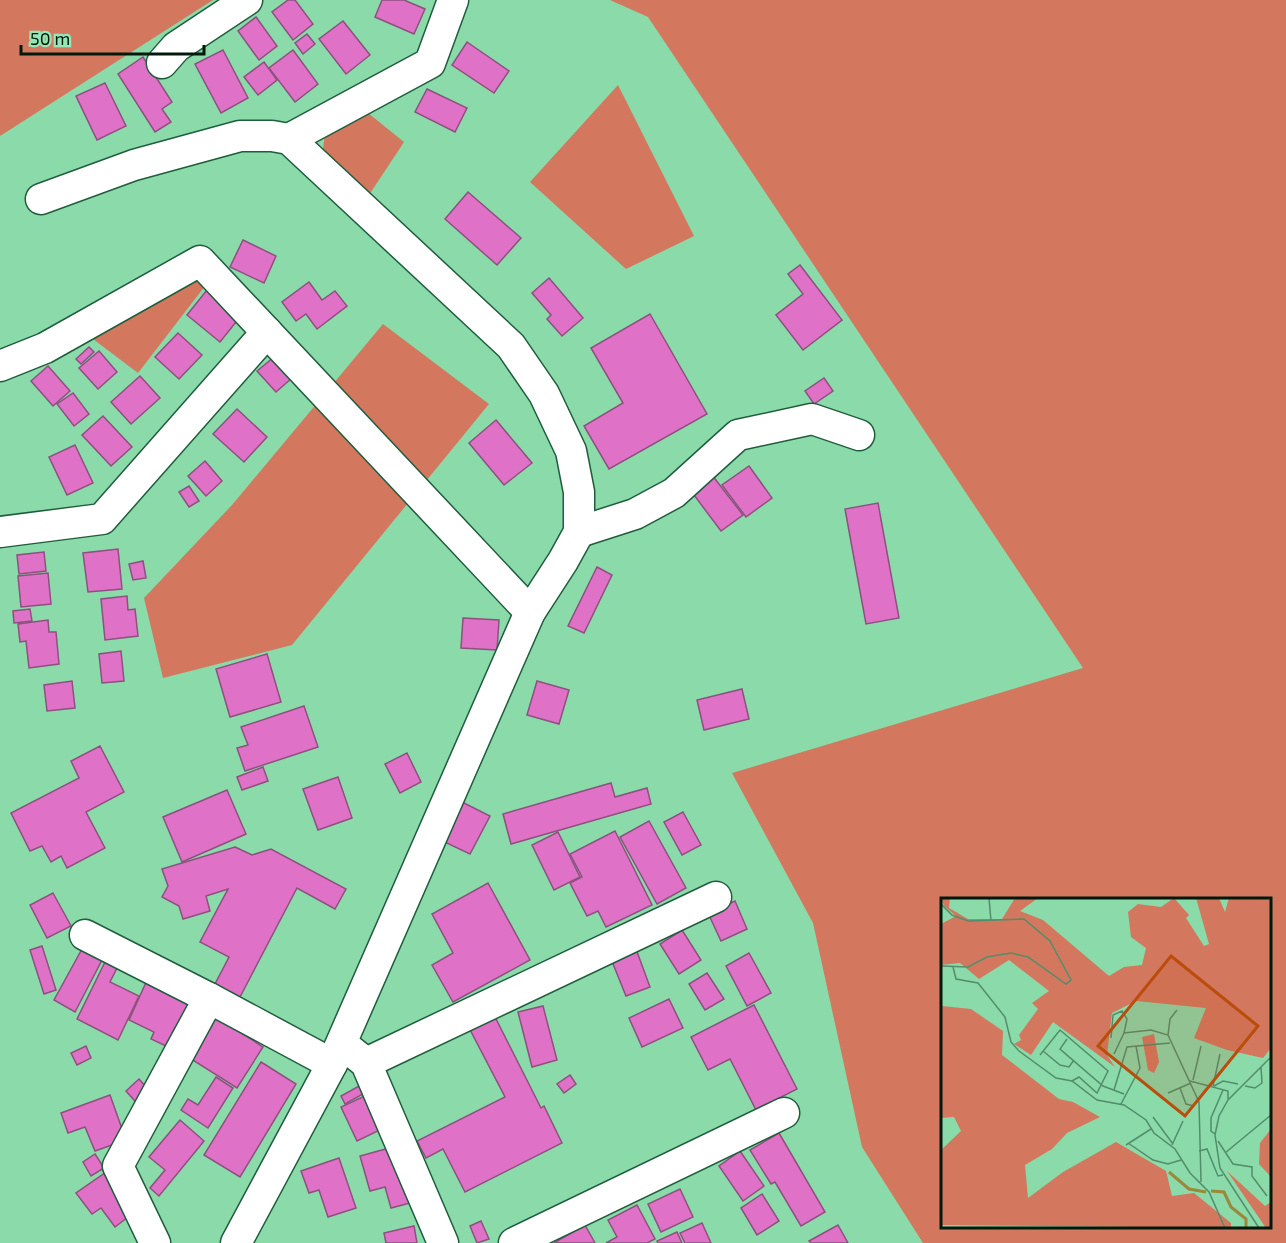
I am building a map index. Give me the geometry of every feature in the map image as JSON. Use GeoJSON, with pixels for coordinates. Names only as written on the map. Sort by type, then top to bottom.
{"type":"FeatureCollection","features":[{"type":"Feature","properties":{"kind":"street"},"geometry":{"type":"LineString","coordinates":[[162,63],[176,47],[247,0]]}},
{"type":"Feature","properties":{"kind":"street"},"geometry":{"type":"LineString","coordinates":[[289,139],[430,63],[453,0]]}},
{"type":"Feature","properties":{"kind":"street"},"geometry":{"type":"LineString","coordinates":[[41,199],[134,165],[240,136],[272,136],[289,139],[510,346],[544,394],[571,451],[579,492],[579,532],[530,612],[337,1054],[236,1243]]}},
{"type":"Feature","properties":{"kind":"street"},"geometry":{"type":"LineString","coordinates":[[0,366],[45,348],[200,261],[530,612]]}},
{"type":"Feature","properties":{"kind":"street"},"geometry":{"type":"LineString","coordinates":[[0,532],[102,519],[267,332]]}},
{"type":"Feature","properties":{"kind":"street"},"geometry":{"type":"LineString","coordinates":[[579,532],[635,514],[674,493],[738,435],[812,419],[859,435]]}},
{"type":"Feature","properties":{"kind":"street"},"geometry":{"type":"LineString","coordinates":[[85,935],[209,998],[337,1054],[366,1063],[716,897]]}},
{"type":"Feature","properties":{"kind":"street"},"geometry":{"type":"LineString","coordinates":[[155,1243],[118,1166],[209,998]]}},
{"type":"Feature","properties":{"kind":"street"},"geometry":{"type":"LineString","coordinates":[[366,1063],[443,1243]]}},
{"type":"Feature","properties":{"kind":"street"},"geometry":{"type":"LineString","coordinates":[[514,1243],[784,1113]]}},
{"type":"Feature","properties":{"kind":"shaded area"},"geometry":{"type":"Polygon","coordinates":[[[0,0],[213,0],[0,136],[0,0]]]}},
{"type":"Feature","properties":{"kind":"shaded area"},"geometry":{"type":"Polygon","coordinates":[[[610,0],[1286,0],[1286,1243],[923,1243],[862,1147],[813,923],[732,773],[1083,668],[648,17],[610,0]]]}},
{"type":"Feature","properties":{"kind":"shaded area"},"geometry":{"type":"Polygon","coordinates":[[[618,85],[694,236],[626,269],[530,182],[618,85]]]}},
{"type":"Feature","properties":{"kind":"shaded area"},"geometry":{"type":"Polygon","coordinates":[[[368,113],[404,142],[369,195],[322,156],[325,134],[368,113]]]}},
{"type":"Feature","properties":{"kind":"shaded area"},"geometry":{"type":"Polygon","coordinates":[[[195,277],[205,286],[138,373],[89,336],[195,277]]]}},
{"type":"Feature","properties":{"kind":"shaded area"},"geometry":{"type":"Polygon","coordinates":[[[383,324],[489,404],[292,645],[163,678],[144,598],[232,505],[383,324]]]}},
{"type":"Feature","properties":{"kind":"building"},"geometry":{"type":"Polygon","coordinates":[[[288,0],[295,0],[313,24],[293,40],[272,12],[288,0]]]}},
{"type":"Feature","properties":{"kind":"building"},"geometry":{"type":"Polygon","coordinates":[[[382,0],[404,0],[425,9],[414,34],[375,17],[382,0]]]}},
{"type":"Feature","properties":{"kind":"building"},"geometry":{"type":"Polygon","coordinates":[[[256,17],[277,46],[259,60],[238,31],[256,17]]]}},
{"type":"Feature","properties":{"kind":"building"},"geometry":{"type":"Polygon","coordinates":[[[343,21],[370,55],[346,74],[319,39],[343,21]]]}},
{"type":"Feature","properties":{"kind":"building"},"geometry":{"type":"Polygon","coordinates":[[[307,34],[315,44],[303,54],[295,43],[307,34]]]}},
{"type":"Feature","properties":{"kind":"building"},"geometry":{"type":"Polygon","coordinates":[[[467,42],[509,71],[494,93],[452,65],[467,42]]]}},
{"type":"Feature","properties":{"kind":"building"},"geometry":{"type":"Polygon","coordinates":[[[223,50],[248,98],[221,113],[195,64],[223,50]]]}},
{"type":"Feature","properties":{"kind":"building"},"geometry":{"type":"Polygon","coordinates":[[[293,50],[318,84],[295,102],[269,68],[293,50]]]}},
{"type":"Feature","properties":{"kind":"building"},"geometry":{"type":"Polygon","coordinates":[[[143,57],[172,102],[162,109],[171,122],[155,132],[118,74],[143,57]]]}},
{"type":"Feature","properties":{"kind":"building"},"geometry":{"type":"Polygon","coordinates":[[[264,62],[277,80],[258,95],[244,77],[264,62]]]}},
{"type":"Feature","properties":{"kind":"building"},"geometry":{"type":"Polygon","coordinates":[[[105,83],[126,126],[97,140],[76,96],[105,83]]]}},
{"type":"Feature","properties":{"kind":"building"},"geometry":{"type":"Polygon","coordinates":[[[427,89],[467,108],[455,132],[415,112],[427,89]]]}},
{"type":"Feature","properties":{"kind":"building"},"geometry":{"type":"Polygon","coordinates":[[[468,192],[521,238],[497,265],[445,219],[468,192]]]}},
{"type":"Feature","properties":{"kind":"building"},"geometry":{"type":"Polygon","coordinates":[[[243,240],[276,256],[264,283],[230,267],[243,240]]]}},
{"type":"Feature","properties":{"kind":"building"},"geometry":{"type":"Polygon","coordinates":[[[800,265],[842,320],[803,350],[776,315],[803,294],[788,274],[800,265]]]}},
{"type":"Feature","properties":{"kind":"building"},"geometry":{"type":"Polygon","coordinates":[[[549,278],[583,318],[562,336],[547,319],[551,315],[532,293],[549,278]]]}},
{"type":"Feature","properties":{"kind":"building"},"geometry":{"type":"Polygon","coordinates":[[[309,282],[322,300],[335,291],[347,306],[317,329],[306,314],[296,321],[282,302],[309,282]]]}},
{"type":"Feature","properties":{"kind":"building"},"geometry":{"type":"Polygon","coordinates":[[[207,290],[240,317],[220,342],[187,315],[207,290]]]}},
{"type":"Feature","properties":{"kind":"building"},"geometry":{"type":"Polygon","coordinates":[[[650,314],[707,414],[609,469],[584,426],[623,403],[591,348],[650,314]]]}},
{"type":"Feature","properties":{"kind":"building"},"geometry":{"type":"Polygon","coordinates":[[[178,333],[202,355],[179,379],[155,357],[178,333]]]}},
{"type":"Feature","properties":{"kind":"building"},"geometry":{"type":"Polygon","coordinates":[[[89,347],[94,352],[81,364],[76,359],[89,347]]]}},
{"type":"Feature","properties":{"kind":"building"},"geometry":{"type":"Polygon","coordinates":[[[99,351],[117,372],[98,389],[79,368],[99,351]]]}},
{"type":"Feature","properties":{"kind":"building"},"geometry":{"type":"Polygon","coordinates":[[[274,357],[292,378],[276,392],[257,371],[274,357]]]}},
{"type":"Feature","properties":{"kind":"building"},"geometry":{"type":"Polygon","coordinates":[[[48,366],[70,391],[53,406],[31,381],[48,366]]]}},
{"type":"Feature","properties":{"kind":"building"},"geometry":{"type":"Polygon","coordinates":[[[140,376],[160,398],[131,424],[111,402],[140,376]]]}},
{"type":"Feature","properties":{"kind":"building"},"geometry":{"type":"Polygon","coordinates":[[[824,378],[833,391],[814,404],[805,391],[824,378]]]}},
{"type":"Feature","properties":{"kind":"building"},"geometry":{"type":"Polygon","coordinates":[[[73,393],[89,414],[74,426],[57,404],[73,393]]]}},
{"type":"Feature","properties":{"kind":"building"},"geometry":{"type":"Polygon","coordinates":[[[237,409],[267,437],[244,462],[213,434],[237,409]]]}},
{"type":"Feature","properties":{"kind":"building"},"geometry":{"type":"Polygon","coordinates":[[[103,416],[132,447],[111,466],[82,435],[103,416]]]}},
{"type":"Feature","properties":{"kind":"building"},"geometry":{"type":"Polygon","coordinates":[[[496,420],[532,463],[504,485],[469,443],[496,420]]]}},
{"type":"Feature","properties":{"kind":"building"},"geometry":{"type":"Polygon","coordinates":[[[75,445],[93,483],[67,495],[49,457],[75,445]]]}},
{"type":"Feature","properties":{"kind":"building"},"geometry":{"type":"Polygon","coordinates":[[[205,461],[222,481],[206,496],[188,476],[205,461]]]}},
{"type":"Feature","properties":{"kind":"building"},"geometry":{"type":"Polygon","coordinates":[[[749,466],[772,498],[746,517],[722,485],[749,466]]]}},
{"type":"Feature","properties":{"kind":"building"},"geometry":{"type":"Polygon","coordinates":[[[712,475],[743,515],[721,531],[691,491],[712,475]]]}},
{"type":"Feature","properties":{"kind":"building"},"geometry":{"type":"Polygon","coordinates":[[[189,486],[199,501],[189,507],[179,492],[189,486]]]}},
{"type":"Feature","properties":{"kind":"building"},"geometry":{"type":"Polygon","coordinates":[[[878,503],[899,618],[866,624],[845,509],[878,503]]]}},
{"type":"Feature","properties":{"kind":"building"},"geometry":{"type":"Polygon","coordinates":[[[118,549],[122,589],[88,592],[83,553],[118,549]]]}},
{"type":"Feature","properties":{"kind":"building"},"geometry":{"type":"Polygon","coordinates":[[[44,552],[46,571],[19,574],[17,555],[44,552]]]}},
{"type":"Feature","properties":{"kind":"building"},"geometry":{"type":"Polygon","coordinates":[[[143,561],[146,578],[133,580],[129,564],[143,561]]]}},
{"type":"Feature","properties":{"kind":"building"},"geometry":{"type":"Polygon","coordinates":[[[597,567],[612,575],[584,633],[568,626],[597,567]]]}},
{"type":"Feature","properties":{"kind":"building"},"geometry":{"type":"Polygon","coordinates":[[[48,573],[51,604],[21,607],[18,576],[48,573]]]}},
{"type":"Feature","properties":{"kind":"building"},"geometry":{"type":"Polygon","coordinates":[[[127,596],[128,610],[135,609],[138,636],[105,640],[101,599],[127,596]]]}},
{"type":"Feature","properties":{"kind":"building"},"geometry":{"type":"Polygon","coordinates":[[[30,609],[32,621],[14,623],[13,611],[30,609]]]}},
{"type":"Feature","properties":{"kind":"building"},"geometry":{"type":"Polygon","coordinates":[[[463,618],[499,620],[497,650],[461,648],[463,618]]]}},
{"type":"Feature","properties":{"kind":"building"},"geometry":{"type":"Polygon","coordinates":[[[48,620],[49,632],[56,632],[59,664],[29,668],[26,641],[20,642],[18,624],[48,620]]]}},
{"type":"Feature","properties":{"kind":"building"},"geometry":{"type":"Polygon","coordinates":[[[121,651],[124,681],[102,683],[99,654],[121,651]]]}},
{"type":"Feature","properties":{"kind":"building"},"geometry":{"type":"Polygon","coordinates":[[[267,654],[281,702],[230,717],[216,669],[267,654]]]}},
{"type":"Feature","properties":{"kind":"building"},"geometry":{"type":"Polygon","coordinates":[[[72,681],[75,708],[47,711],[44,685],[72,681]]]}},
{"type":"Feature","properties":{"kind":"building"},"geometry":{"type":"Polygon","coordinates":[[[537,681],[569,690],[559,724],[527,715],[537,681]]]}},
{"type":"Feature","properties":{"kind":"building"},"geometry":{"type":"Polygon","coordinates":[[[742,689],[749,719],[704,730],[697,700],[742,689]]]}},
{"type":"Feature","properties":{"kind":"building"},"geometry":{"type":"Polygon","coordinates":[[[304,706],[318,747],[245,771],[237,748],[248,745],[241,727],[304,706]]]}},
{"type":"Feature","properties":{"kind":"building"},"geometry":{"type":"Polygon","coordinates":[[[100,746],[124,792],[86,812],[105,848],[67,868],[61,856],[51,862],[42,846],[30,851],[11,813],[79,778],[71,761],[100,746]]]}},
{"type":"Feature","properties":{"kind":"building"},"geometry":{"type":"Polygon","coordinates":[[[407,753],[421,782],[400,793],[385,764],[407,753]]]}},
{"type":"Feature","properties":{"kind":"building"},"geometry":{"type":"Polygon","coordinates":[[[263,767],[268,781],[242,790],[237,777],[263,767]]]}},
{"type":"Feature","properties":{"kind":"building"},"geometry":{"type":"Polygon","coordinates":[[[338,777],[352,818],[318,830],[303,789],[338,777]]]}},
{"type":"Feature","properties":{"kind":"building"},"geometry":{"type":"Polygon","coordinates":[[[611,783],[615,797],[647,788],[651,804],[511,844],[503,814],[611,783]]]}},
{"type":"Feature","properties":{"kind":"building"},"geometry":{"type":"Polygon","coordinates":[[[227,790],[246,834],[182,862],[163,817],[227,790]]]}},
{"type":"Feature","properties":{"kind":"building"},"geometry":{"type":"Polygon","coordinates":[[[454,798],[490,816],[470,854],[434,837],[454,798]]]}},
{"type":"Feature","properties":{"kind":"building"},"geometry":{"type":"Polygon","coordinates":[[[683,812],[701,845],[682,855],[664,822],[683,812]]]}},
{"type":"Feature","properties":{"kind":"building"},"geometry":{"type":"Polygon","coordinates":[[[649,821],[686,888],[657,904],[620,837],[649,821]]]}},
{"type":"Feature","properties":{"kind":"building"},"geometry":{"type":"Polygon","coordinates":[[[615,831],[652,905],[606,927],[598,911],[587,916],[570,883],[582,877],[570,854],[615,831]]]}},
{"type":"Feature","properties":{"kind":"building"},"geometry":{"type":"Polygon","coordinates":[[[558,832],[580,877],[554,890],[532,845],[558,832]]]}},
{"type":"Feature","properties":{"kind":"building"},"geometry":{"type":"Polygon","coordinates":[[[235,847],[252,855],[271,849],[346,889],[335,909],[297,888],[240,997],[215,984],[229,957],[200,942],[228,889],[206,896],[210,911],[183,919],[179,906],[162,897],[168,886],[162,869],[235,847]]]}},
{"type":"Feature","properties":{"kind":"building"},"geometry":{"type":"Polygon","coordinates":[[[488,883],[530,960],[453,1002],[432,965],[453,953],[432,914],[488,883]]]}},
{"type":"Feature","properties":{"kind":"building"},"geometry":{"type":"Polygon","coordinates":[[[53,893],[71,926],[47,938],[30,905],[53,893]]]}},
{"type":"Feature","properties":{"kind":"building"},"geometry":{"type":"Polygon","coordinates":[[[735,901],[747,929],[721,941],[708,913],[735,901]]]}},
{"type":"Feature","properties":{"kind":"building"},"geometry":{"type":"Polygon","coordinates":[[[682,930],[701,960],[679,974],[660,944],[682,930]]]}},
{"type":"Feature","properties":{"kind":"building"},"geometry":{"type":"Polygon","coordinates":[[[42,946],[56,990],[44,994],[30,950],[42,946]]]}},
{"type":"Feature","properties":{"kind":"building"},"geometry":{"type":"Polygon","coordinates":[[[82,949],[102,960],[75,1012],[54,1000],[82,949]]]}},
{"type":"Feature","properties":{"kind":"building"},"geometry":{"type":"Polygon","coordinates":[[[636,949],[650,987],[626,996],[611,959],[636,949]]]}},
{"type":"Feature","properties":{"kind":"building"},"geometry":{"type":"Polygon","coordinates":[[[749,953],[771,993],[747,1006],[726,966],[749,953]]]}},
{"type":"Feature","properties":{"kind":"building"},"geometry":{"type":"Polygon","coordinates":[[[108,956],[120,962],[110,982],[139,996],[118,1040],[77,1019],[108,956]]]}},
{"type":"Feature","properties":{"kind":"building"},"geometry":{"type":"Polygon","coordinates":[[[707,973],[724,999],[705,1010],[689,984],[707,973]]]}},
{"type":"Feature","properties":{"kind":"building"},"geometry":{"type":"Polygon","coordinates":[[[148,978],[191,999],[168,1047],[151,1039],[154,1032],[129,1020],[148,978]]]}},
{"type":"Feature","properties":{"kind":"building"},"geometry":{"type":"Polygon","coordinates":[[[669,999],[683,1028],[642,1047],[629,1018],[669,999]]]}},
{"type":"Feature","properties":{"kind":"building"},"geometry":{"type":"Polygon","coordinates":[[[754,1005],[797,1089],[756,1110],[730,1059],[708,1070],[691,1037],[754,1005]]]}},
{"type":"Feature","properties":{"kind":"building"},"geometry":{"type":"Polygon","coordinates":[[[543,1006],[557,1060],[532,1067],[518,1012],[543,1006]]]}},
{"type":"Feature","properties":{"kind":"building"},"geometry":{"type":"Polygon","coordinates":[[[490,1007],[541,1108],[544,1106],[562,1143],[465,1192],[443,1149],[426,1158],[417,1141],[505,1097],[465,1020],[490,1007]]]}},
{"type":"Feature","properties":{"kind":"building"},"geometry":{"type":"Polygon","coordinates":[[[214,1015],[263,1047],[237,1088],[188,1057],[214,1015]]]}},
{"type":"Feature","properties":{"kind":"building"},"geometry":{"type":"Polygon","coordinates":[[[86,1046],[91,1058],[77,1065],[71,1053],[86,1046]]]}},
{"type":"Feature","properties":{"kind":"building"},"geometry":{"type":"Polygon","coordinates":[[[261,1062],[296,1084],[240,1177],[204,1155],[261,1062]]]}},
{"type":"Feature","properties":{"kind":"building"},"geometry":{"type":"Polygon","coordinates":[[[570,1075],[576,1084],[564,1093],[557,1084],[570,1075]]]}},
{"type":"Feature","properties":{"kind":"building"},"geometry":{"type":"Polygon","coordinates":[[[216,1077],[233,1088],[208,1128],[181,1110],[188,1099],[198,1105],[216,1077]]]}},
{"type":"Feature","properties":{"kind":"building"},"geometry":{"type":"Polygon","coordinates":[[[139,1079],[154,1096],[141,1108],[126,1091],[139,1079]]]}},
{"type":"Feature","properties":{"kind":"building"},"geometry":{"type":"Polygon","coordinates":[[[359,1086],[363,1094],[345,1104],[341,1096],[359,1086]]]}},
{"type":"Feature","properties":{"kind":"building"},"geometry":{"type":"Polygon","coordinates":[[[110,1095],[126,1140],[95,1151],[85,1127],[68,1133],[61,1113],[110,1095]]]}},
{"type":"Feature","properties":{"kind":"building"},"geometry":{"type":"Polygon","coordinates":[[[367,1095],[384,1128],[357,1141],[341,1107],[367,1095]]]}},
{"type":"Feature","properties":{"kind":"building"},"geometry":{"type":"Polygon","coordinates":[[[180,1120],[204,1141],[159,1196],[150,1188],[165,1170],[149,1157],[180,1120]]]}},
{"type":"Feature","properties":{"kind":"building"},"geometry":{"type":"Polygon","coordinates":[[[779,1133],[825,1212],[801,1226],[775,1182],[771,1184],[750,1150],[779,1133]]]}},
{"type":"Feature","properties":{"kind":"building"},"geometry":{"type":"Polygon","coordinates":[[[393,1147],[410,1203],[391,1208],[385,1187],[370,1191],[360,1156],[393,1147]]]}},
{"type":"Feature","properties":{"kind":"building"},"geometry":{"type":"Polygon","coordinates":[[[740,1151],[764,1186],[743,1201],[719,1166],[740,1151]]]}},
{"type":"Feature","properties":{"kind":"building"},"geometry":{"type":"Polygon","coordinates":[[[95,1154],[104,1168],[91,1176],[83,1162],[95,1154]]]}},
{"type":"Feature","properties":{"kind":"building"},"geometry":{"type":"Polygon","coordinates":[[[339,1158],[356,1208],[328,1217],[319,1190],[309,1193],[301,1171],[339,1158]]]}},
{"type":"Feature","properties":{"kind":"building"},"geometry":{"type":"Polygon","coordinates":[[[112,1168],[141,1207],[115,1227],[101,1208],[92,1214],[76,1193],[112,1168]]]}},
{"type":"Feature","properties":{"kind":"building"},"geometry":{"type":"Polygon","coordinates":[[[680,1189],[693,1217],[661,1232],[648,1204],[680,1189]]]}},
{"type":"Feature","properties":{"kind":"building"},"geometry":{"type":"Polygon","coordinates":[[[762,1194],[779,1221],[757,1235],[741,1208],[762,1194]]]}},
{"type":"Feature","properties":{"kind":"building"},"geometry":{"type":"Polygon","coordinates":[[[637,1205],[655,1239],[647,1243],[606,1243],[617,1237],[608,1220],[637,1205]]]}},
{"type":"Feature","properties":{"kind":"building"},"geometry":{"type":"Polygon","coordinates":[[[481,1221],[489,1239],[477,1243],[470,1226],[481,1221]]]}},
{"type":"Feature","properties":{"kind":"building"},"geometry":{"type":"Polygon","coordinates":[[[702,1223],[711,1243],[685,1243],[680,1233],[702,1223]]]}},
{"type":"Feature","properties":{"kind":"building"},"geometry":{"type":"Polygon","coordinates":[[[585,1225],[595,1243],[554,1243],[585,1225]]]}},
{"type":"Feature","properties":{"kind":"building"},"geometry":{"type":"Polygon","coordinates":[[[838,1225],[848,1243],[811,1243],[809,1241],[838,1225]]]}},
{"type":"Feature","properties":{"kind":"building"},"geometry":{"type":"Polygon","coordinates":[[[414,1226],[417,1243],[386,1243],[384,1233],[414,1226]]]}},
{"type":"Feature","properties":{"kind":"building"},"geometry":{"type":"Polygon","coordinates":[[[677,1232],[682,1243],[658,1243],[657,1241],[677,1232]]]}}]}
